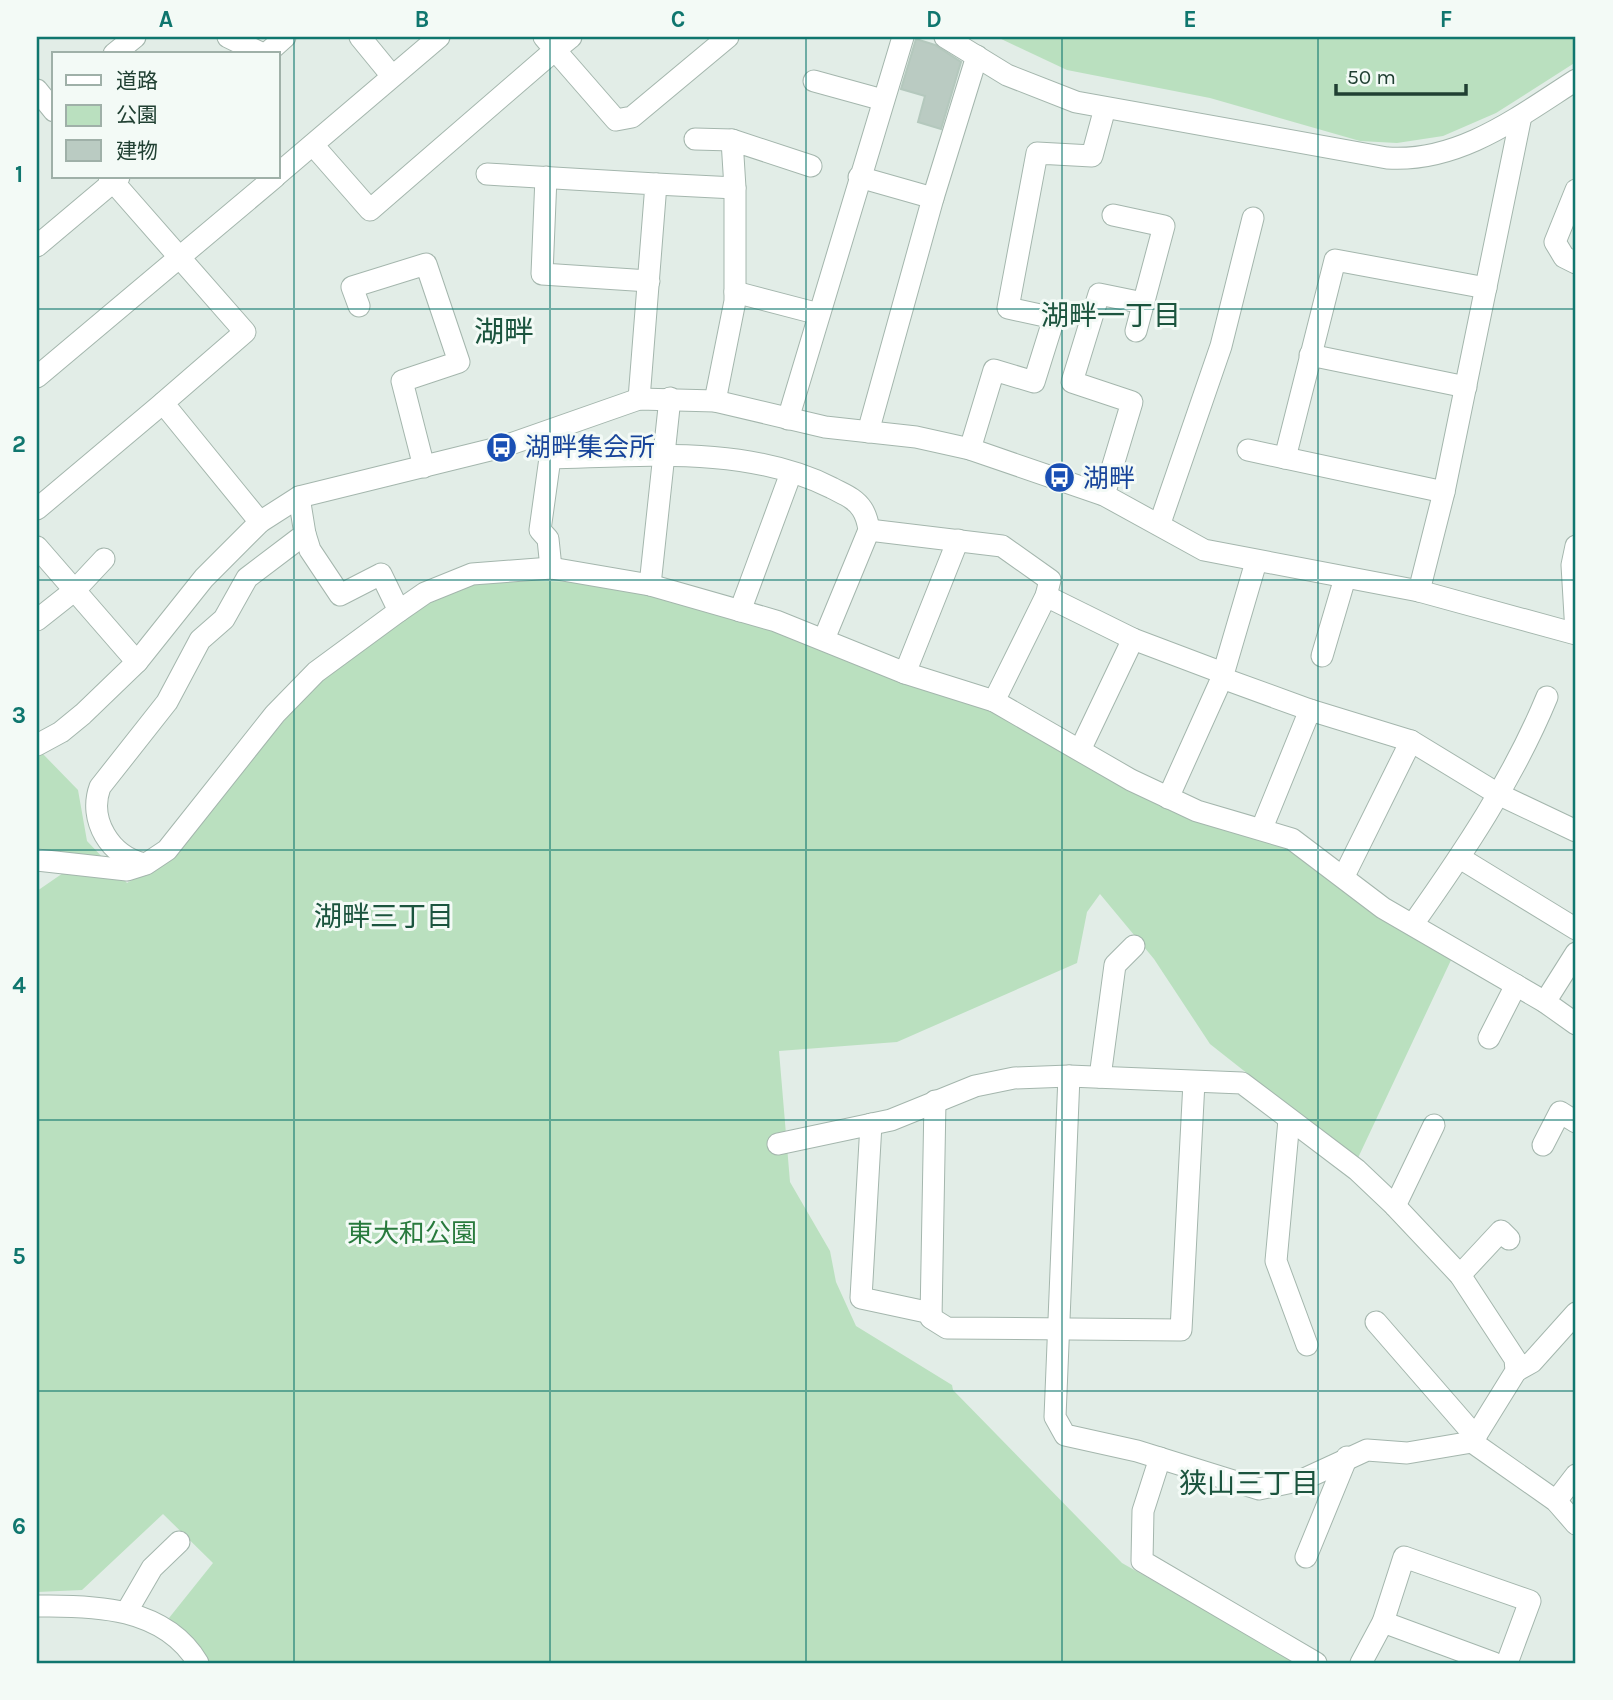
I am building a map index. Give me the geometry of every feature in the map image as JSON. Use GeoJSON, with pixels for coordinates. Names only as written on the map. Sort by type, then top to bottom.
{"type":"FeatureCollection","features":[{"type":"Feature","properties":{"kind":"street"},"geometry":{"type":"LineString","coordinates":[[116,52],[135,37]]}},
{"type":"Feature","properties":{"kind":"street"},"geometry":{"type":"LineString","coordinates":[[228,37],[260,52]]}},
{"type":"Feature","properties":{"kind":"street"},"geometry":{"type":"LineString","coordinates":[[266,52],[285,37]]}},
{"type":"Feature","properties":{"kind":"street"},"geometry":{"type":"LineString","coordinates":[[360,37],[392,76]]}},
{"type":"Feature","properties":{"kind":"street"},"geometry":{"type":"LineString","coordinates":[[280,172],[439,37]]}},
{"type":"Feature","properties":{"kind":"street"},"geometry":{"type":"LineString","coordinates":[[313,145],[370,210],[557,41],[616,120],[632,117],[728,37]]}},
{"type":"Feature","properties":{"kind":"street"},"geometry":{"type":"LineString","coordinates":[[788,419],[903,37]]}},
{"type":"Feature","properties":{"kind":"street"},"geometry":{"type":"LineString","coordinates":[[945,37],[1036,89],[1105,108],[1402,159],[1446,153],[1521,116],[1576,80]]}},
{"type":"Feature","properties":{"kind":"street"},"geometry":{"type":"LineString","coordinates":[[868,432],[933,198],[977,56]]}},
{"type":"Feature","properties":{"kind":"street"},"geometry":{"type":"LineString","coordinates":[[814,81],[883,100]]}},
{"type":"Feature","properties":{"kind":"street"},"geometry":{"type":"LineString","coordinates":[[37,90],[49,111]]}},
{"type":"Feature","properties":{"kind":"street"},"geometry":{"type":"LineString","coordinates":[[970,449],[994,370],[1034,382],[1054,318],[1008,308],[1037,153],[1092,156],[1105,108]]}},
{"type":"Feature","properties":{"kind":"street"},"geometry":{"type":"LineString","coordinates":[[1419,591],[1444,492],[1521,116]]}},
{"type":"Feature","properties":{"kind":"street"},"geometry":{"type":"LineString","coordinates":[[695,139],[732,141],[811,166]]}},
{"type":"Feature","properties":{"kind":"street"},"geometry":{"type":"LineString","coordinates":[[715,401],[735,292],[732,141]]}},
{"type":"Feature","properties":{"kind":"street"},"geometry":{"type":"LineString","coordinates":[[487,174],[735,188]]}},
{"type":"Feature","properties":{"kind":"street"},"geometry":{"type":"LineString","coordinates":[[546,177],[542,274],[649,281]]}},
{"type":"Feature","properties":{"kind":"street"},"geometry":{"type":"LineString","coordinates":[[859,177],[933,198]]}},
{"type":"Feature","properties":{"kind":"street"},"geometry":{"type":"LineString","coordinates":[[37,246],[114,178],[245,332],[37,509]]}},
{"type":"Feature","properties":{"kind":"street"},"geometry":{"type":"LineString","coordinates":[[37,377],[273,178]]}},
{"type":"Feature","properties":{"kind":"street"},"geometry":{"type":"LineString","coordinates":[[639,399],[656,184]]}},
{"type":"Feature","properties":{"kind":"street"},"geometry":{"type":"LineString","coordinates":[[1576,190],[1555,242],[1564,257],[1576,263]]}},
{"type":"Feature","properties":{"kind":"street"},"geometry":{"type":"LineString","coordinates":[[1112,215],[1164,226],[1136,331]]}},
{"type":"Feature","properties":{"kind":"street"},"geometry":{"type":"LineString","coordinates":[[1160,523],[1222,346],[1253,218]]}},
{"type":"Feature","properties":{"kind":"street"},"geometry":{"type":"LineString","coordinates":[[1285,458],[1335,260],[1486,288]]}},
{"type":"Feature","properties":{"kind":"street"},"geometry":{"type":"LineString","coordinates":[[359,306],[352,287],[426,264],[459,362],[402,381],[424,467]]}},
{"type":"Feature","properties":{"kind":"street"},"geometry":{"type":"LineString","coordinates":[[735,292],[819,314]]}},
{"type":"Feature","properties":{"kind":"street"},"geometry":{"type":"LineString","coordinates":[[1104,495],[1132,402],[1072,382],[1099,294],[1143,303]]}},
{"type":"Feature","properties":{"kind":"street"},"geometry":{"type":"LineString","coordinates":[[1310,355],[1466,387]]}},
{"type":"Feature","properties":{"kind":"street"},"geometry":{"type":"LineString","coordinates":[[650,585],[670,398]]}},
{"type":"Feature","properties":{"kind":"street"},"geometry":{"type":"LineString","coordinates":[[37,744],[61,732],[136,662],[204,578],[260,522],[299,497],[502,447],[639,399],[715,401],[825,428],[916,437],[970,449],[1104,495],[1160,523],[1204,550],[1419,591],[1576,633],[1572,565],[1576,546]]}},
{"type":"Feature","properties":{"kind":"street"},"geometry":{"type":"LineString","coordinates":[[163,403],[260,522]]}},
{"type":"Feature","properties":{"kind":"street"},"geometry":{"type":"LineString","coordinates":[[1248,450],[1444,492]]}},
{"type":"Feature","properties":{"kind":"street"},"geometry":{"type":"LineString","coordinates":[[551,568],[548,539],[540,530],[550,458],[665,457],[751,462],[822,483],[853,499],[864,512],[869,530],[824,639]]}},
{"type":"Feature","properties":{"kind":"street"},"geometry":{"type":"LineString","coordinates":[[740,611],[791,473]]}},
{"type":"Feature","properties":{"kind":"street"},"geometry":{"type":"LineString","coordinates":[[299,497],[310,550],[340,595],[381,574],[399,611]]}},
{"type":"Feature","properties":{"kind":"street"},"geometry":{"type":"LineString","coordinates":[[869,530],[1002,546],[1028,561],[1050,580],[1046,596],[995,701]]}},
{"type":"Feature","properties":{"kind":"street"},"geometry":{"type":"LineString","coordinates":[[146,864],[125,860],[103,834],[95,801],[100,787],[167,702],[200,640],[224,619],[247,578],[305,534]]}},
{"type":"Feature","properties":{"kind":"street"},"geometry":{"type":"LineString","coordinates":[[905,673],[958,540]]}},
{"type":"Feature","properties":{"kind":"street"},"geometry":{"type":"LineString","coordinates":[[37,547],[136,662]]}},
{"type":"Feature","properties":{"kind":"street"},"geometry":{"type":"LineString","coordinates":[[37,620],[75,590],[104,559]]}},
{"type":"Feature","properties":{"kind":"street"},"geometry":{"type":"LineString","coordinates":[[1168,798],[1222,675],[1256,562]]}},
{"type":"Feature","properties":{"kind":"street"},"geometry":{"type":"LineString","coordinates":[[37,860],[128,870],[146,864],[167,850],[275,714],[316,672],[399,611],[425,593],[472,574],[551,568],[650,585],[740,611],[824,639],[905,673],[995,701],[1168,798],[1196,811],[1262,828],[1292,839],[1383,908],[1545,1002],[1576,1024]]}},
{"type":"Feature","properties":{"kind":"street"},"geometry":{"type":"LineString","coordinates":[[1322,656],[1346,578]]}},
{"type":"Feature","properties":{"kind":"street"},"geometry":{"type":"LineString","coordinates":[[1046,596],[1133,639],[1310,710],[1411,741],[1498,794],[1576,831]]}},
{"type":"Feature","properties":{"kind":"street"},"geometry":{"type":"LineString","coordinates":[[178,612],[200,640]]}},
{"type":"Feature","properties":{"kind":"street"},"geometry":{"type":"LineString","coordinates":[[1080,750],[1133,639]]}},
{"type":"Feature","properties":{"kind":"street"},"geometry":{"type":"LineString","coordinates":[[1413,924],[1460,858],[1498,794],[1546,697]]}},
{"type":"Feature","properties":{"kind":"street"},"geometry":{"type":"LineString","coordinates":[[1262,828],[1310,710]]}},
{"type":"Feature","properties":{"kind":"street"},"geometry":{"type":"LineString","coordinates":[[1344,876],[1411,741]]}},
{"type":"Feature","properties":{"kind":"street"},"geometry":{"type":"LineString","coordinates":[[1460,858],[1576,929]]}},
{"type":"Feature","properties":{"kind":"street"},"geometry":{"type":"LineString","coordinates":[[1100,1077],[1115,965],[1133,946]]}},
{"type":"Feature","properties":{"kind":"street"},"geometry":{"type":"LineString","coordinates":[[1545,1002],[1576,953]]}},
{"type":"Feature","properties":{"kind":"street"},"geometry":{"type":"LineString","coordinates":[[1489,1038],[1516,985]]}},
{"type":"Feature","properties":{"kind":"street"},"geometry":{"type":"LineString","coordinates":[[1069,1076],[1055,1417],[1065,1435],[1160,1458],[1259,1489],[1302,1480],[1367,1450],[1407,1452],[1474,1439],[1516,1371],[1532,1362],[1576,1312],[1572,1301],[1576,1297]]}},
{"type":"Feature","properties":{"kind":"street"},"geometry":{"type":"LineString","coordinates":[[778,1144],[891,1120],[975,1086],[1014,1078],[1069,1076],[1242,1083],[1357,1170],[1395,1206],[1460,1275],[1515,1359],[1516,1371]]}},
{"type":"Feature","properties":{"kind":"street"},"geometry":{"type":"LineString","coordinates":[[935,1101],[931,1318],[947,1328],[1181,1330],[1194,1082]]}},
{"type":"Feature","properties":{"kind":"street"},"geometry":{"type":"LineString","coordinates":[[1543,1145],[1560,1112],[1576,1122]]}},
{"type":"Feature","properties":{"kind":"street"},"geometry":{"type":"LineString","coordinates":[[1289,1119],[1276,1261],[1307,1345]]}},
{"type":"Feature","properties":{"kind":"street"},"geometry":{"type":"LineString","coordinates":[[871,1124],[861,1298],[931,1313]]}},
{"type":"Feature","properties":{"kind":"street"},"geometry":{"type":"LineString","coordinates":[[1395,1206],[1434,1125]]}},
{"type":"Feature","properties":{"kind":"street"},"geometry":{"type":"LineString","coordinates":[[1460,1275],[1501,1231],[1509,1239]]}},
{"type":"Feature","properties":{"kind":"street"},"geometry":{"type":"LineString","coordinates":[[1376,1322],[1474,1439],[1556,1501],[1576,1524]]}},
{"type":"Feature","properties":{"kind":"street"},"geometry":{"type":"LineString","coordinates":[[1306,1557],[1347,1457]]}},
{"type":"Feature","properties":{"kind":"street"},"geometry":{"type":"LineString","coordinates":[[1160,1458],[1143,1511],[1142,1561],[1316,1663]]}},
{"type":"Feature","properties":{"kind":"street"},"geometry":{"type":"LineString","coordinates":[[1556,1501],[1576,1475]]}},
{"type":"Feature","properties":{"kind":"street"},"geometry":{"type":"LineString","coordinates":[[127,1611],[152,1568],[180,1542]]}},
{"type":"Feature","properties":{"kind":"street"},"geometry":{"type":"LineString","coordinates":[[1361,1663],[1383,1622],[1404,1557],[1530,1601],[1507,1663]]}},
{"type":"Feature","properties":{"kind":"street"},"geometry":{"type":"LineString","coordinates":[[37,1606],[127,1611],[156,1625],[192,1653],[198,1663]]}},
{"type":"Feature","properties":{"kind":"street"},"geometry":{"type":"LineString","coordinates":[[1383,1622],[1494,1663]]}},
{"type":"Feature","properties":{"kind":"green space"},"geometry":{"type":"Polygon","coordinates":[[[997,37],[1576,37],[1576,62],[1496,113],[1443,136],[1397,143],[1360,141],[1210,98],[1067,70],[997,37]]]}},
{"type":"Feature","properties":{"kind":"green space","name":"東大和公園"},"geometry":{"type":"Polygon","coordinates":[[[478,580],[599,582],[769,628],[990,710],[1285,846],[1378,918],[1452,958],[1357,1160],[1210,1044],[1154,959],[1100,894],[1087,912],[1077,963],[897,1042],[779,1051],[790,1182],[830,1251],[836,1282],[856,1326],[952,1385],[953,1390],[1122,1563],[1298,1663],[204,1663],[169,1618],[213,1563],[163,1514],[82,1590],[37,1592],[37,891],[82,860],[37,854],[37,754],[42,753],[78,790],[87,841],[127,883],[163,863],[318,681],[407,614],[478,580]]]}},
{"type":"Feature","properties":{"kind":"building"},"geometry":{"type":"Polygon","coordinates":[[[916,39],[935,45],[961,62],[941,129],[918,122],[925,96],[901,89],[916,39]]]}},
{"type":"Feature","properties":{"kind":"place","name":"湖畔集会所"},"geometry":{"type":"Point","coordinates":[502,447]}},
{"type":"Feature","properties":{"kind":"place","name":"湖畔"},"geometry":{"type":"Point","coordinates":[1060,478]}},
{"type":"Feature","properties":{"kind":"district","name":"湖畔一丁目"},"geometry":{"type":"Point","coordinates":[1111,315]}},
{"type":"Feature","properties":{"kind":"district","name":"湖畔"},"geometry":{"type":"Point","coordinates":[504,332]}},
{"type":"Feature","properties":{"kind":"district","name":"湖畔三丁目"},"geometry":{"type":"Point","coordinates":[384,916]}},
{"type":"Feature","properties":{"kind":"district","name":"狭山三丁目"},"geometry":{"type":"Point","coordinates":[1249,1483]}}]}
